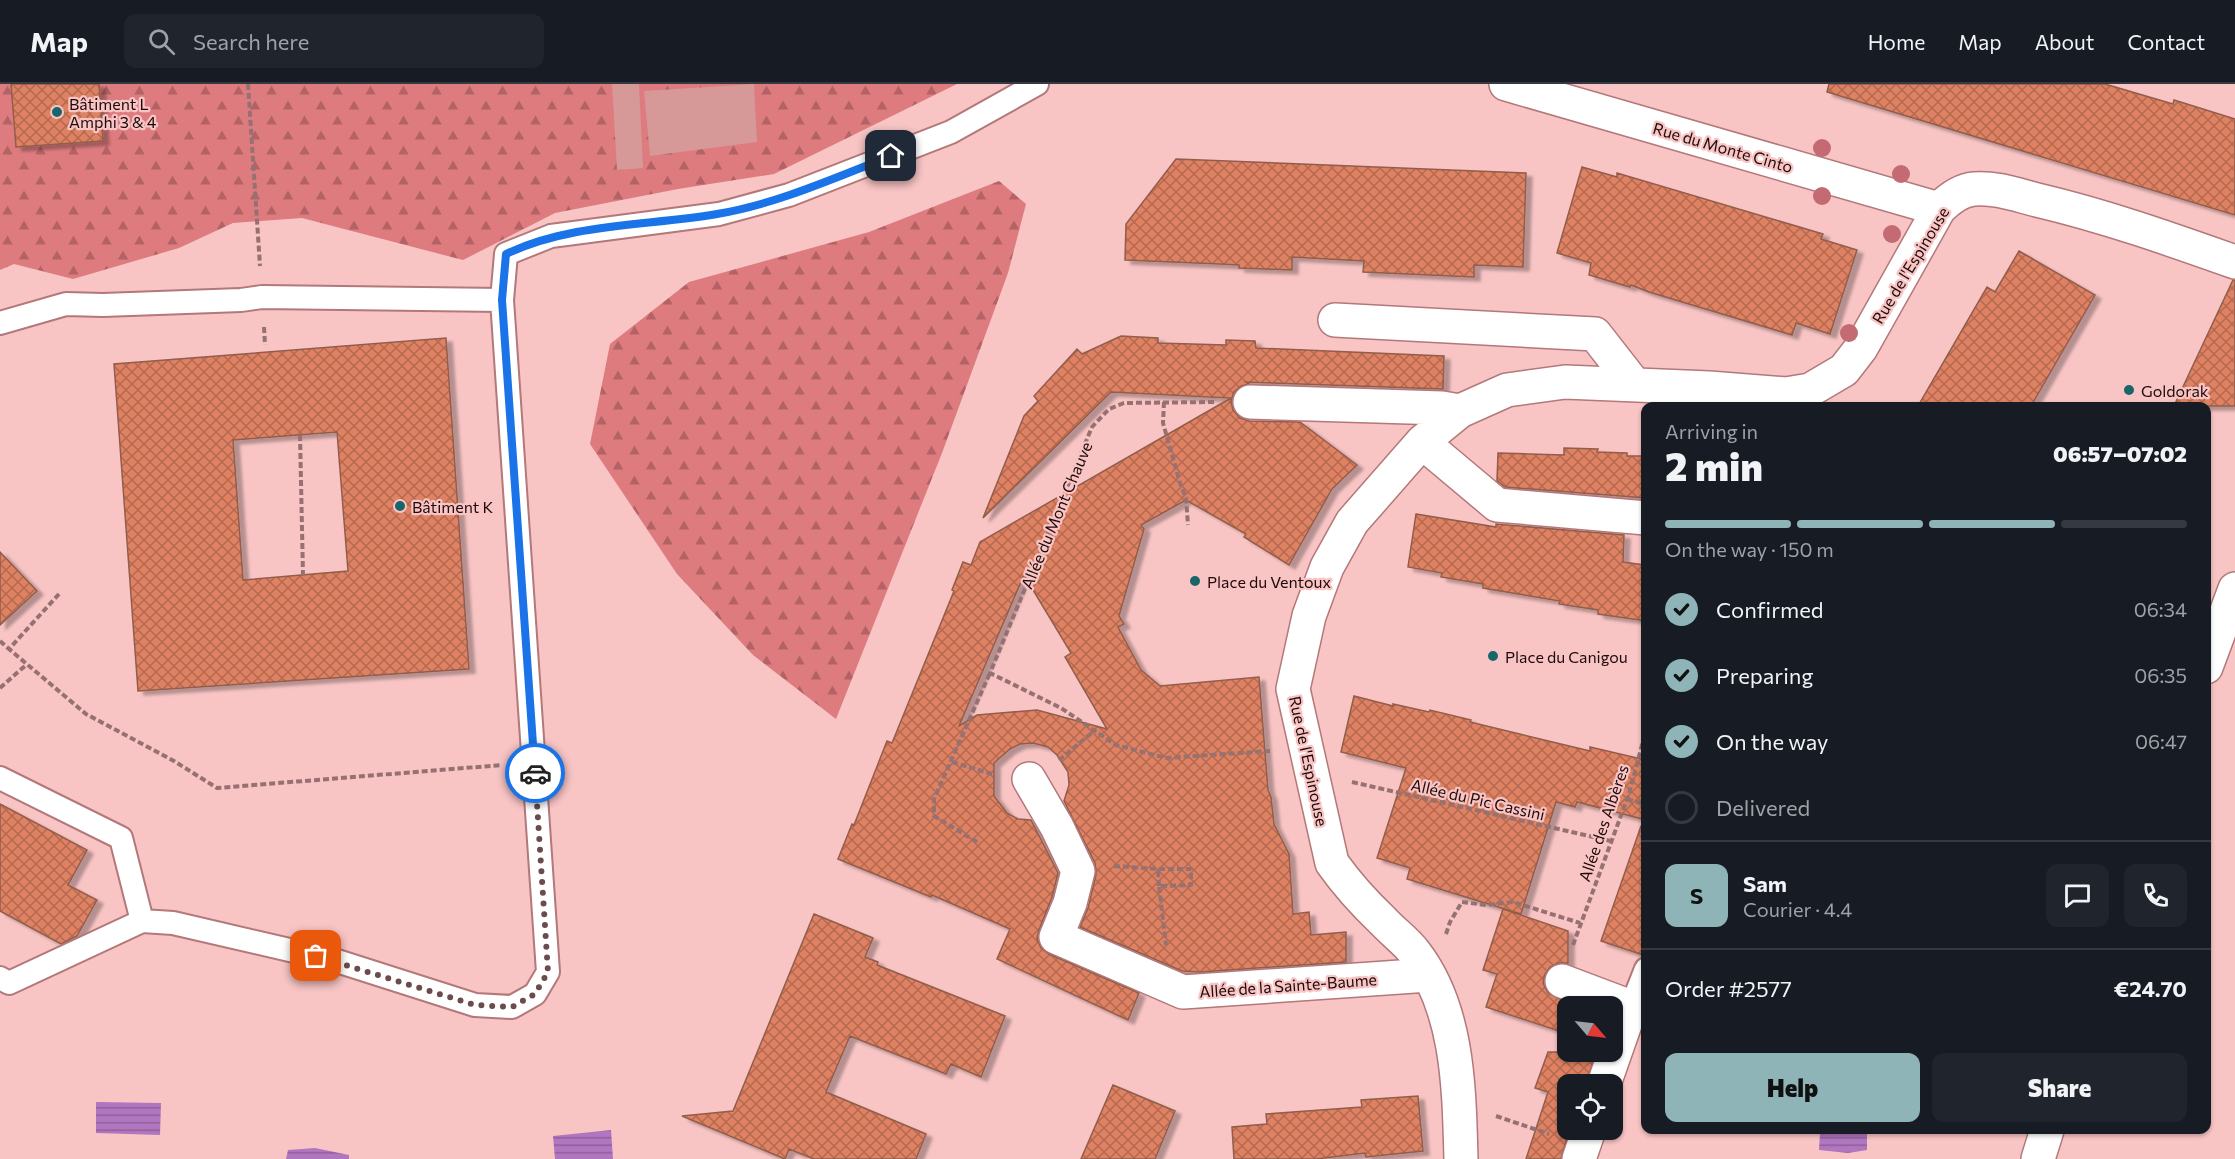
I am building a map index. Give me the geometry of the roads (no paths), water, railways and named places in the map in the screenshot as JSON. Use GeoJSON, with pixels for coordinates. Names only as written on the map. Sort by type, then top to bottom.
{"type":"FeatureCollection","features":[{"type":"Feature","properties":{"kind":"street","name":"Rue du Monte Cinto"},"geometry":{"type":"LineString","coordinates":[[1506,84],[1939,209]]}},
{"type":"Feature","properties":{"kind":"street","name":"Rue de l'Espinouse"},"geometry":{"type":"LineString","coordinates":[[1461,1159],[1454,1056],[1443,1007],[1429,975],[1414,952],[1348,887],[1332,863],[1293,689],[1309,616],[1327,567],[1353,522],[1422,442],[1460,411],[1507,390],[1565,382],[1634,384],[1787,400],[1810,390],[1844,370],[1861,348],[1939,209],[1965,191],[1973,189],[1997,190],[2116,221],[2235,262]]}},
{"type":"Feature","properties":{"kind":"street"},"geometry":{"type":"LineString","coordinates":[[1335,320],[1595,334],[1634,384]]}},
{"type":"Feature","properties":{"kind":"street"},"geometry":{"type":"LineString","coordinates":[[1250,402],[1442,408],[1460,411]]}},
{"type":"Feature","properties":{"kind":"street"},"geometry":{"type":"LineString","coordinates":[[1422,442],[1497,505],[1641,518]]}},
{"type":"Feature","properties":{"kind":"street"},"geometry":{"type":"LineString","coordinates":[[2211,654],[2235,589]]}},
{"type":"Feature","properties":{"kind":"street","name":"Allée de la Sainte-Baume"},"geometry":{"type":"LineString","coordinates":[[1028,772],[1078,871],[1070,903],[1056,937],[1183,992],[1429,975]]}},
{"type":"Feature","properties":{"kind":"street"},"geometry":{"type":"LineString","coordinates":[[1562,981],[1631,1007],[1608,1074]]}},
{"type":"Feature","properties":{"kind":"street"},"geometry":{"type":"LineString","coordinates":[[2038,1159],[2046,1134]]}},
{"type":"Feature","properties":{"kind":"street"},"geometry":{"type":"LineString","coordinates":[[1579,1159],[1586,1140]]}},
{"type":"Feature","properties":{"kind":"lane"},"geometry":{"type":"LineString","coordinates":[[0,978],[9,983],[142,921],[172,923],[337,961],[475,1005],[512,1007],[535,994],[548,972],[502,300],[506,254],[551,236],[719,214],[789,195],[951,132],[1037,84]]}},
{"type":"Feature","properties":{"kind":"lane"},"geometry":{"type":"LineString","coordinates":[[0,323],[66,304],[103,305],[241,300],[262,297],[502,300]]}},
{"type":"Feature","properties":{"kind":"lane"},"geometry":{"type":"LineString","coordinates":[[0,778],[121,838],[142,921]]}},
{"type":"Feature","properties":{"kind":"lane"},"geometry":{"type":"LineString","coordinates":[[1631,1007],[1641,982]]}},
{"type":"Feature","properties":{"kind":"place","name":"Bâtiment L Amphi 3 & 4"},"geometry":{"type":"Point","coordinates":[57,112]}},
{"type":"Feature","properties":{"kind":"place","name":"Goldorak"},"geometry":{"type":"Point","coordinates":[2129,390]}},
{"type":"Feature","properties":{"kind":"place","name":"Bâtiment K"},"geometry":{"type":"Point","coordinates":[400,506]}},
{"type":"Feature","properties":{"kind":"place","name":"Place du Ventoux"},"geometry":{"type":"Point","coordinates":[1195,581]}},
{"type":"Feature","properties":{"kind":"place","name":"Place du Canigou"},"geometry":{"type":"Point","coordinates":[1493,656]}}]}
